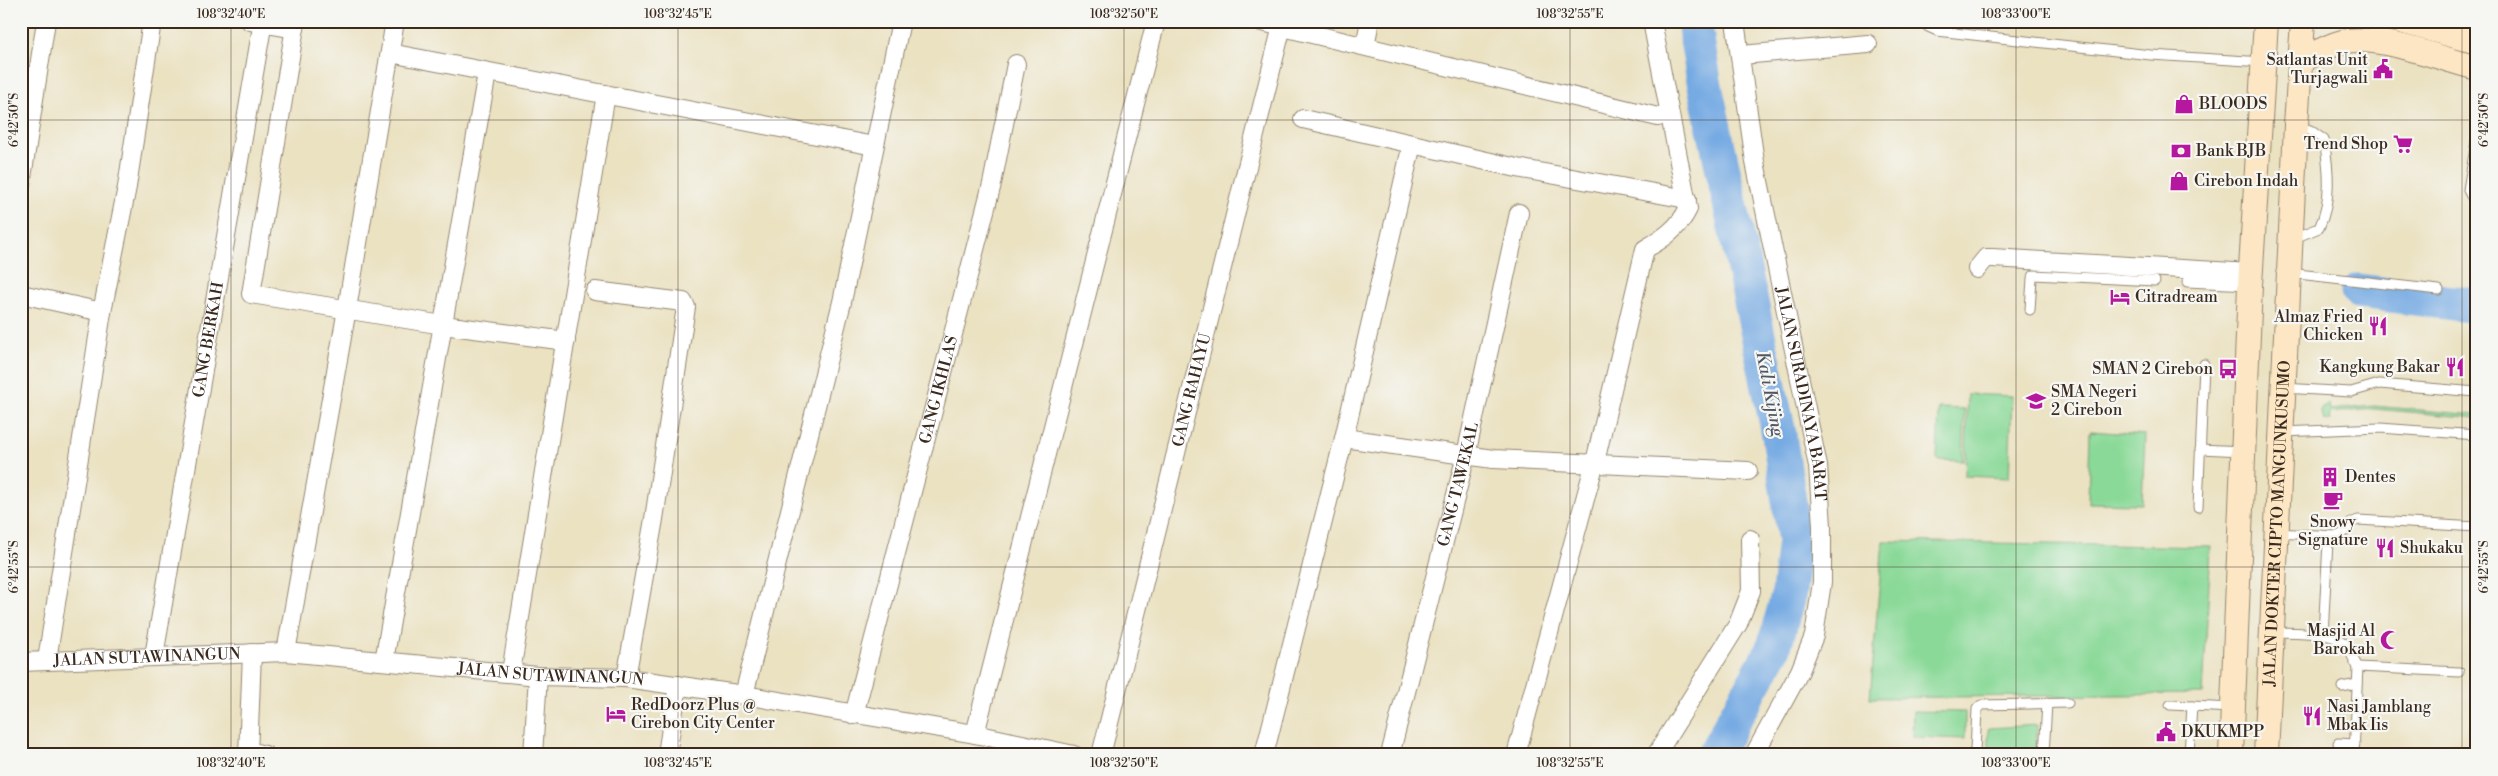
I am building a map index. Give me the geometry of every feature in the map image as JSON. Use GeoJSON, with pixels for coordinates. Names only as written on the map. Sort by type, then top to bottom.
{"type":"FeatureCollection","features":[{"type":"Feature","properties":{"kind":"main road"},"geometry":{"type":"LineString","coordinates":[[2266,21],[2251,279],[2231,747],[2266,748]]}},
{"type":"Feature","properties":{"kind":"main road","name":"JALAN DOKTER CIPTO MANGUNKUSUMO"},"geometry":{"type":"LineString","coordinates":[[2266,748],[2290,240],[2303,21]]}},
{"type":"Feature","properties":{"kind":"main road"},"geometry":{"type":"LineString","coordinates":[[2400,21],[2464,33]]}},
{"type":"Feature","properties":{"kind":"main road"},"geometry":{"type":"LineString","coordinates":[[2300,61],[2328,47],[2344,42],[2361,40],[2405,48],[2477,68]]}},
{"type":"Feature","properties":{"kind":"street"},"geometry":{"type":"LineString","coordinates":[[21,184],[46,21]]}},
{"type":"Feature","properties":{"kind":"street"},"geometry":{"type":"LineString","coordinates":[[47,660],[102,312],[127,187],[152,21]]}},
{"type":"Feature","properties":{"kind":"street"},"geometry":{"type":"LineString","coordinates":[[286,652],[347,309],[395,21]]}},
{"type":"Feature","properties":{"kind":"street"},"geometry":{"type":"LineString","coordinates":[[744,695],[842,302],[901,21]]}},
{"type":"Feature","properties":{"kind":"street"},"geometry":{"type":"LineString","coordinates":[[975,734],[1156,21]]}},
{"type":"Feature","properties":{"kind":"street"},"geometry":{"type":"LineString","coordinates":[[1258,21],[1658,118]]}},
{"type":"Feature","properties":{"kind":"street"},"geometry":{"type":"LineString","coordinates":[[1365,46],[1370,21]]}},
{"type":"Feature","properties":{"kind":"street"},"geometry":{"type":"LineString","coordinates":[[1516,755],[1595,462],[1646,249],[1661,240],[1682,222],[1688,209],[1667,109],[1652,21]]}},
{"type":"Feature","properties":{"kind":"street","name":"JALAN SURADINAYA BARAT"},"geometry":{"type":"LineString","coordinates":[[1735,21],[1755,162],[1818,466],[1822,526],[1822,582],[1814,636],[1800,672],[1754,755]]}},
{"type":"Feature","properties":{"kind":"street"},"geometry":{"type":"LineString","coordinates":[[258,22],[296,25],[251,294],[443,325],[566,342]]}},
{"type":"Feature","properties":{"kind":"street","name":"GANG BERKAH"},"geometry":{"type":"LineString","coordinates":[[154,656],[258,22]]}},
{"type":"Feature","properties":{"kind":"street","name":"GANG RAHAYU"},"geometry":{"type":"LineString","coordinates":[[1101,755],[1282,26]]}},
{"type":"Feature","properties":{"kind":"street"},"geometry":{"type":"LineString","coordinates":[[1741,55],[1868,44]]}},
{"type":"Feature","properties":{"kind":"street"},"geometry":{"type":"LineString","coordinates":[[390,53],[874,146]]}},
{"type":"Feature","properties":{"kind":"street","name":"GANG IKHLAS"},"geometry":{"type":"LineString","coordinates":[[854,715],[992,184],[1016,64]]}},
{"type":"Feature","properties":{"kind":"street"},"geometry":{"type":"LineString","coordinates":[[384,661],[487,73]]}},
{"type":"Feature","properties":{"kind":"street"},"geometry":{"type":"LineString","coordinates":[[511,672],[606,94]]}},
{"type":"Feature","properties":{"kind":"street"},"geometry":{"type":"LineString","coordinates":[[1303,119],[1574,180],[1687,199]]}},
{"type":"Feature","properties":{"kind":"street"},"geometry":{"type":"LineString","coordinates":[[1264,755],[1344,438],[1412,144]]}},
{"type":"Feature","properties":{"kind":"street","name":"GANG TAWEKAL"},"geometry":{"type":"LineString","coordinates":[[1390,755],[1466,455],[1519,213]]}},
{"type":"Feature","properties":{"kind":"street"},"geometry":{"type":"LineString","coordinates":[[1977,269],[1986,258],[1992,258],[2251,279]]}},
{"type":"Feature","properties":{"kind":"street"},"geometry":{"type":"LineString","coordinates":[[595,291],[683,302],[686,307],[655,509],[626,678]]}},
{"type":"Feature","properties":{"kind":"street"},"geometry":{"type":"LineString","coordinates":[[21,294],[102,312]]}},
{"type":"Feature","properties":{"kind":"street"},"geometry":{"type":"LineString","coordinates":[[1344,438],[1493,459],[1595,462],[1748,471]]}},
{"type":"Feature","properties":{"kind":"street"},"geometry":{"type":"LineString","coordinates":[[1656,755],[1738,624],[1751,591],[1750,539]]}},
{"type":"Feature","properties":{"kind":"street"},"geometry":{"type":"LineString","coordinates":[[252,652],[248,753],[265,755]]}},
{"type":"Feature","properties":{"kind":"street","name":"JALAN SUTAWINANGUN"},"geometry":{"type":"LineString","coordinates":[[21,662],[286,652],[538,676],[626,678],[744,695],[975,734],[1074,755]]}},
{"type":"Feature","properties":{"kind":"street"},"geometry":{"type":"LineString","coordinates":[[534,755],[538,676]]}},
{"type":"Feature","properties":{"kind":"street"},"geometry":{"type":"LineString","coordinates":[[668,754],[678,685]]}},
{"type":"Feature","properties":{"kind":"lane"},"geometry":{"type":"LineString","coordinates":[[1925,21],[1928,27],[1937,31],[2197,59],[2264,62]]}},
{"type":"Feature","properties":{"kind":"lane"},"geometry":{"type":"LineString","coordinates":[[2290,240],[2319,228],[2326,213],[2328,166],[2324,140],[2310,130],[2296,125]]}},
{"type":"Feature","properties":{"kind":"lane"},"geometry":{"type":"LineString","coordinates":[[2477,136],[2468,190],[2470,196],[2477,199]]}},
{"type":"Feature","properties":{"kind":"lane"},"geometry":{"type":"LineString","coordinates":[[2289,273],[2439,290]]}},
{"type":"Feature","properties":{"kind":"lane"},"geometry":{"type":"LineString","coordinates":[[2030,310],[2032,278],[2034,275],[2155,281]]}},
{"type":"Feature","properties":{"kind":"lane"},"geometry":{"type":"LineString","coordinates":[[2187,282],[2251,279]]}},
{"type":"Feature","properties":{"kind":"lane"},"geometry":{"type":"LineString","coordinates":[[2198,507],[2204,364]]}},
{"type":"Feature","properties":{"kind":"lane"},"geometry":{"type":"LineString","coordinates":[[2283,388],[2351,392],[2379,384],[2477,392]]}},
{"type":"Feature","properties":{"kind":"lane"},"geometry":{"type":"LineString","coordinates":[[2281,432],[2380,428],[2477,435]]}},
{"type":"Feature","properties":{"kind":"lane"},"geometry":{"type":"LineString","coordinates":[[2200,449],[2243,451]]}},
{"type":"Feature","properties":{"kind":"lane"},"geometry":{"type":"LineString","coordinates":[[2276,533],[2338,536],[2348,530],[2351,523],[2358,520],[2477,527]]}},
{"type":"Feature","properties":{"kind":"lane"},"geometry":{"type":"LineString","coordinates":[[2321,535],[2327,538],[2328,542],[2323,635]]}},
{"type":"Feature","properties":{"kind":"lane"},"geometry":{"type":"LineString","coordinates":[[2271,632],[2323,635],[2336,638],[2345,644],[2358,667],[2354,755]]}},
{"type":"Feature","properties":{"kind":"lane"},"geometry":{"type":"LineString","coordinates":[[2358,667],[2459,672]]}},
{"type":"Feature","properties":{"kind":"lane"},"geometry":{"type":"LineString","coordinates":[[2342,687],[2358,684]]}},
{"type":"Feature","properties":{"kind":"lane"},"geometry":{"type":"LineString","coordinates":[[2044,755],[2047,703]]}},
{"type":"Feature","properties":{"kind":"lane"},"geometry":{"type":"LineString","coordinates":[[1971,755],[1976,751],[1977,709],[1981,705],[2068,703]]}},
{"type":"Feature","properties":{"kind":"lane"},"geometry":{"type":"LineString","coordinates":[[2170,705],[2233,708]]}},
{"type":"Feature","properties":{"kind":"lane"},"geometry":{"type":"LineString","coordinates":[[2189,755],[2192,706]]}},
{"type":"Feature","properties":{"kind":"lane"},"geometry":{"type":"LineString","coordinates":[[2338,744],[2355,744]]}},
{"type":"Feature","properties":{"kind":"green space"},"geometry":{"type":"Polygon","coordinates":[[[1968,394],[2012,396],[2009,478],[1965,476],[1968,394]]]}},
{"type":"Feature","properties":{"kind":"green space"},"geometry":{"type":"Polygon","coordinates":[[[2329,404],[2330,410],[2374,406],[2477,415],[2477,418],[2374,409],[2329,413],[2330,421],[2325,420],[2321,413],[2321,409],[2329,404]]]}},
{"type":"Feature","properties":{"kind":"green space"},"geometry":{"type":"Polygon","coordinates":[[[1939,408],[1965,409],[1963,461],[1937,460],[1939,408]]]}},
{"type":"Feature","properties":{"kind":"green space"},"geometry":{"type":"Polygon","coordinates":[[[2090,431],[2145,435],[2142,504],[2088,503],[2090,431]]]}},
{"type":"Feature","properties":{"kind":"green space"},"geometry":{"type":"Polygon","coordinates":[[[1883,541],[2211,547],[2203,694],[1870,698],[1883,541]]]}},
{"type":"Feature","properties":{"kind":"green space"},"geometry":{"type":"Polygon","coordinates":[[[1913,711],[1965,712],[1965,739],[1912,737],[1913,711]]]}},
{"type":"Feature","properties":{"kind":"green space"},"geometry":{"type":"Polygon","coordinates":[[[2037,725],[2036,755],[1990,755],[1988,729],[2037,725]]]}},
{"type":"Feature","properties":{"kind":"waterway","name":"Kali Kijing"},"geometry":{"type":"LineString","coordinates":[[1694,21],[1704,81],[1778,429],[1795,541],[1789,592],[1774,647],[1714,755]]}},
{"type":"Feature","properties":{"kind":"waterway"},"geometry":{"type":"LineString","coordinates":[[2358,291],[2477,306]]}},
{"type":"Feature","properties":{"kind":"place","name":"Satlantas Unit Turjagwali"},"geometry":{"type":"Point","coordinates":[2383,69]}},
{"type":"Feature","properties":{"kind":"place","name":"BLOODS"},"geometry":{"type":"Point","coordinates":[2184,104]}},
{"type":"Feature","properties":{"kind":"place","name":"Trend Shop"},"geometry":{"type":"Point","coordinates":[2403,144]}},
{"type":"Feature","properties":{"kind":"place","name":"Bank BJB"},"geometry":{"type":"Point","coordinates":[2181,151]}},
{"type":"Feature","properties":{"kind":"place","name":"Cirebon Indah"},"geometry":{"type":"Point","coordinates":[2179,181]}},
{"type":"Feature","properties":{"kind":"place","name":"Citradream"},"geometry":{"type":"Point","coordinates":[2120,297]}},
{"type":"Feature","properties":{"kind":"place","name":"Almaz Fried Chicken"},"geometry":{"type":"Point","coordinates":[2378,326]}},
{"type":"Feature","properties":{"kind":"place","name":"Kangkung Bakar"},"geometry":{"type":"Point","coordinates":[2455,367]}},
{"type":"Feature","properties":{"kind":"place","name":"SMAN 2 Cirebon"},"geometry":{"type":"Point","coordinates":[2228,369]}},
{"type":"Feature","properties":{"kind":"place","name":"SMA Negeri 2 Cirebon"},"geometry":{"type":"Point","coordinates":[2036,401]}},
{"type":"Feature","properties":{"kind":"place","name":"Dentes"},"geometry":{"type":"Point","coordinates":[2330,477]}},
{"type":"Feature","properties":{"kind":"place","name":"Snowy Signature"},"geometry":{"type":"Point","coordinates":[2333,500]}},
{"type":"Feature","properties":{"kind":"place","name":"Shukaku"},"geometry":{"type":"Point","coordinates":[2385,548]}},
{"type":"Feature","properties":{"kind":"place","name":"Masjid Al Barokah"},"geometry":{"type":"Point","coordinates":[2390,640]}},
{"type":"Feature","properties":{"kind":"place","name":"RedDoorz Plus @ Cirebon City Center"},"geometry":{"type":"Point","coordinates":[616,714]}},
{"type":"Feature","properties":{"kind":"place","name":"Nasi Jamblang Mbak Iis"},"geometry":{"type":"Point","coordinates":[2312,716]}},
{"type":"Feature","properties":{"kind":"place","name":"DKUKMPP"},"geometry":{"type":"Point","coordinates":[2166,732]}}]}
